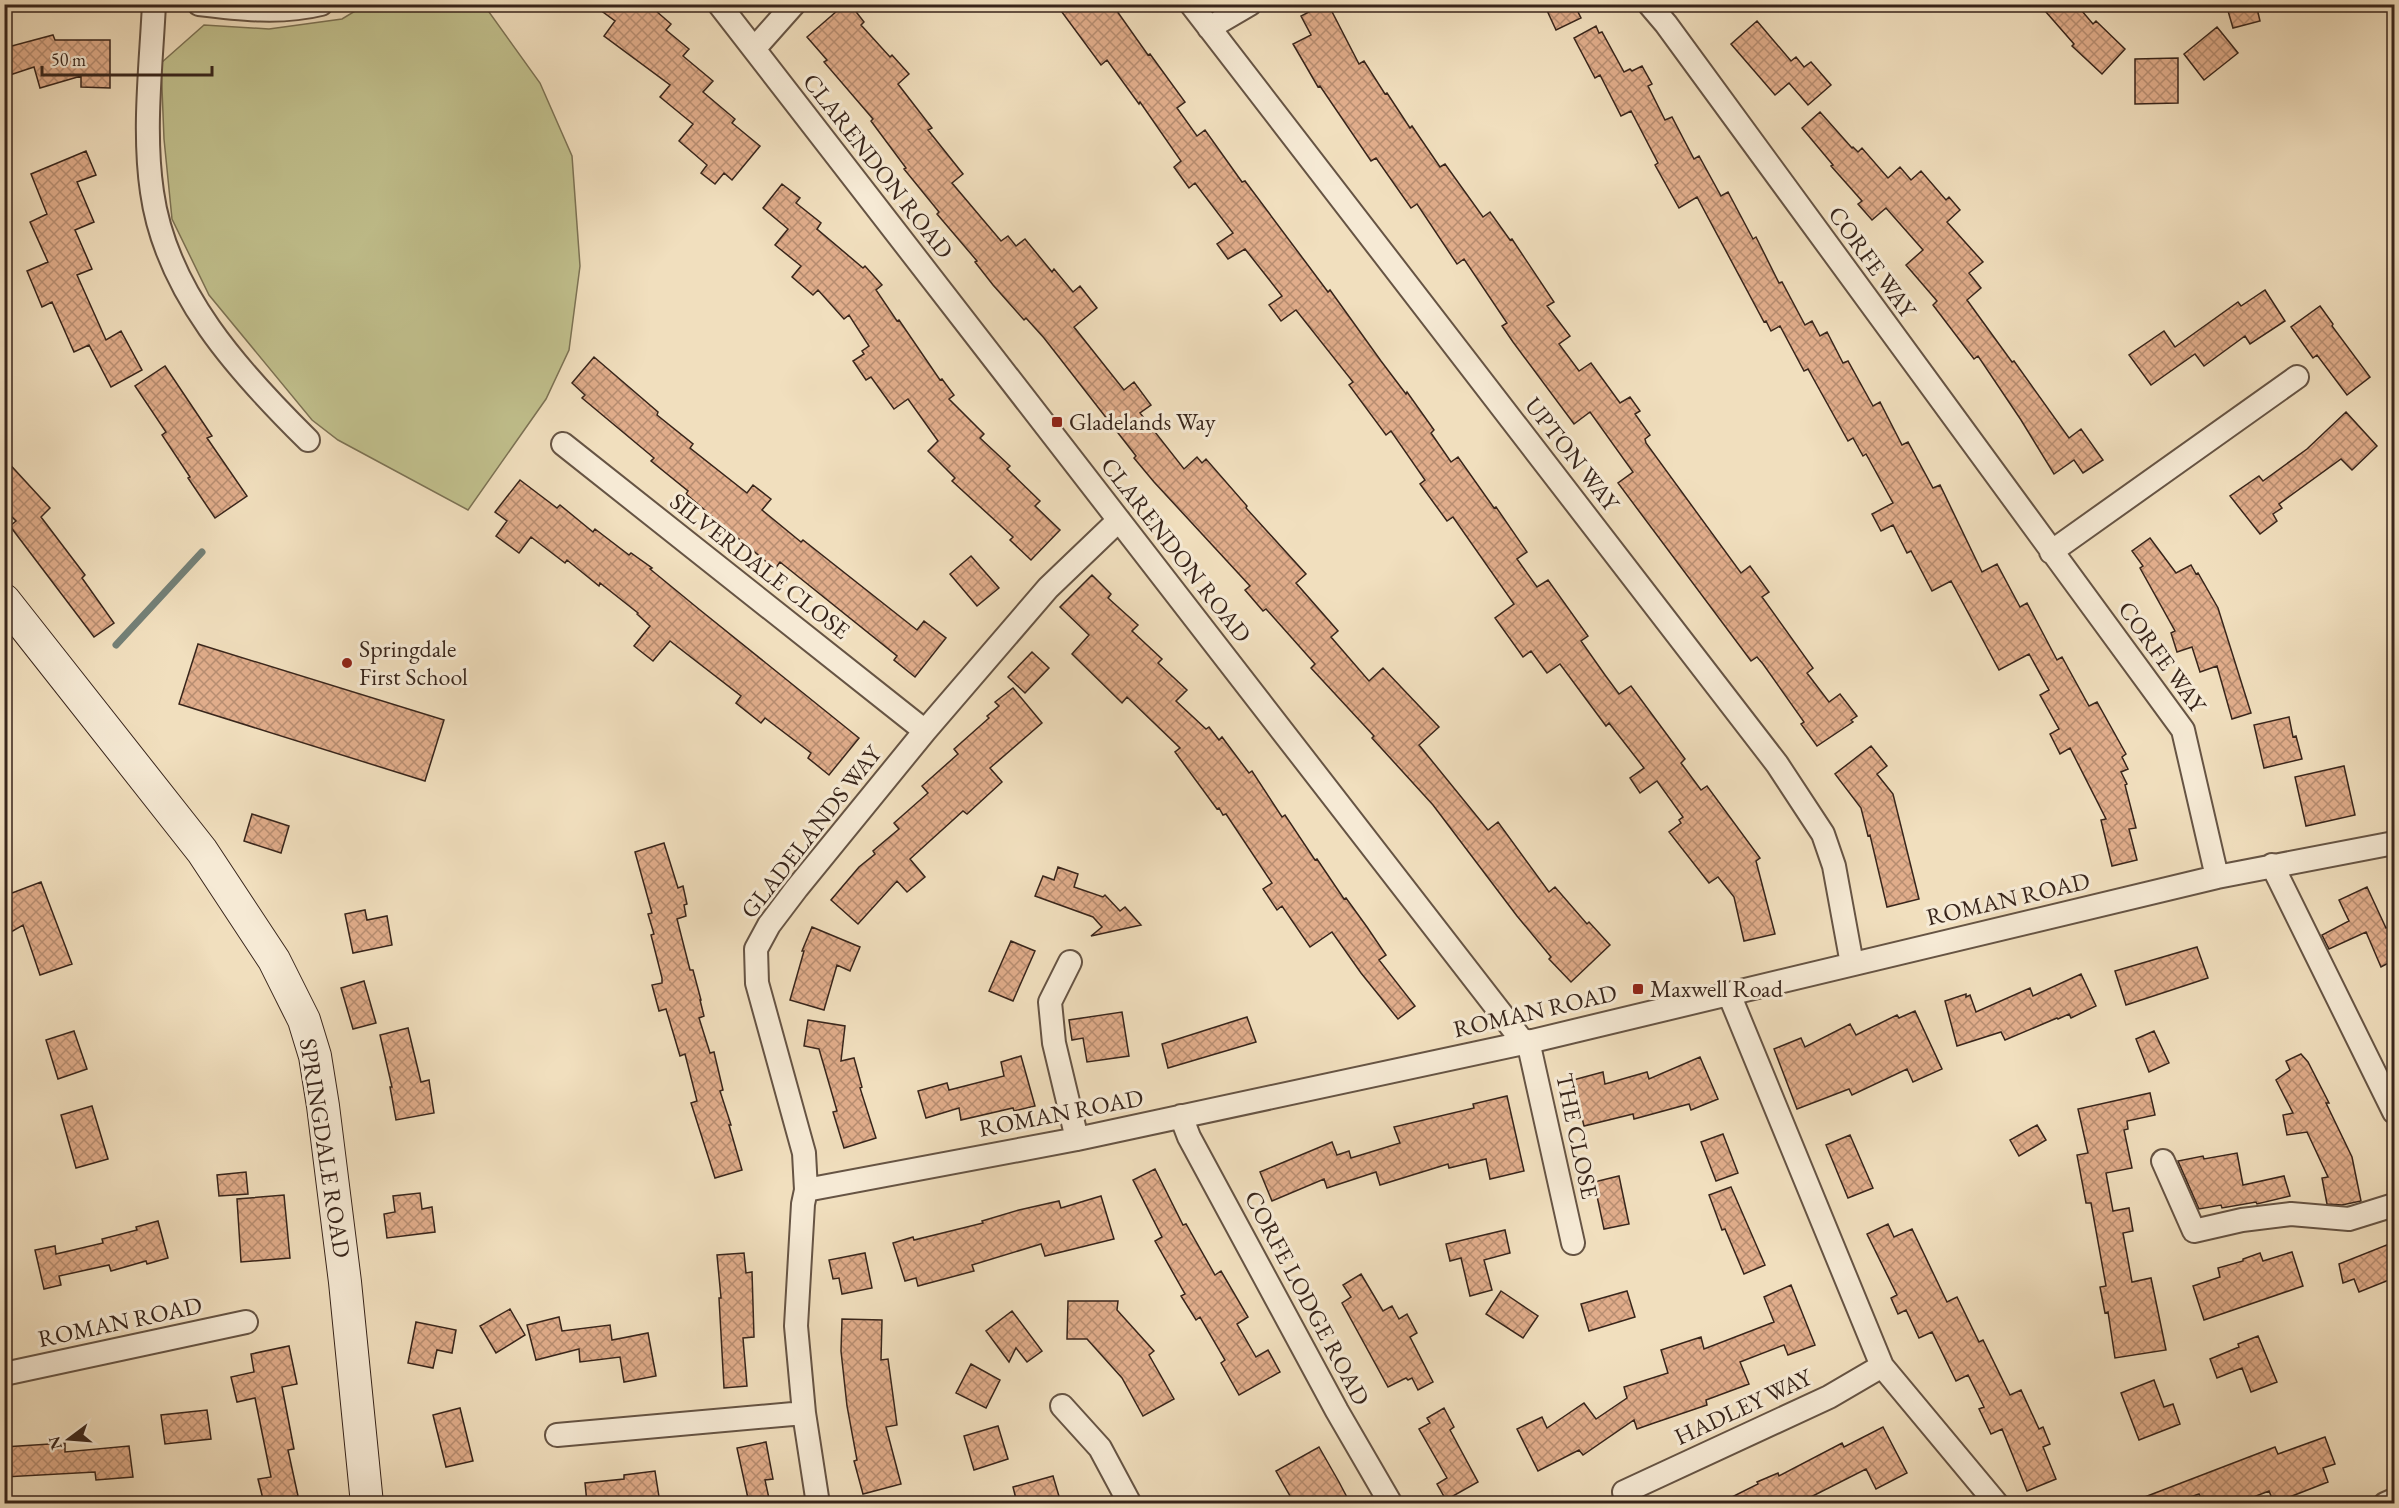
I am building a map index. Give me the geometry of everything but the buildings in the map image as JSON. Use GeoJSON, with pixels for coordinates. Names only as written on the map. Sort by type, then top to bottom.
{"type":"FeatureCollection","features":[{"type":"Feature","properties":{"kind":"street"},"geometry":{"type":"LineString","coordinates":[[154,4],[149,145],[152,193],[164,242],[189,298],[229,355],[308,440]]}},
{"type":"Feature","properties":{"kind":"street"},"geometry":{"type":"LineString","coordinates":[[199,4],[259,10],[298,10],[321,4]]}},
{"type":"Feature","properties":{"kind":"street","name":"CLARENDON ROAD"},"geometry":{"type":"LineString","coordinates":[[719,4],[1526,1042]]}},
{"type":"Feature","properties":{"kind":"street"},"geometry":{"type":"LineString","coordinates":[[754,49],[794,4]]}},
{"type":"Feature","properties":{"kind":"street","name":"UPTON WAY"},"geometry":{"type":"LineString","coordinates":[[1191,4],[1777,764],[1823,834],[1834,866],[1852,964]]}},
{"type":"Feature","properties":{"kind":"street"},"geometry":{"type":"LineString","coordinates":[[1209,28],[1250,4]]}},
{"type":"Feature","properties":{"kind":"street","name":"CORFE WAY"},"geometry":{"type":"LineString","coordinates":[[1649,4],[1666,24],[2183,730],[2217,877]]}},
{"type":"Feature","properties":{"kind":"street"},"geometry":{"type":"LineString","coordinates":[[2052,552],[2297,377]]}},
{"type":"Feature","properties":{"kind":"street","name":"SILVERDALE CLOSE"},"geometry":{"type":"LineString","coordinates":[[563,444],[925,731]]}},
{"type":"Feature","properties":{"kind":"street","name":"GLADELANDS WAY"},"geometry":{"type":"LineString","coordinates":[[818,1503],[804,1413],[796,1326],[803,1204],[806,1190],[804,1153],[757,983],[756,949],[769,925],[797,888],[925,731],[1048,588],[1119,520]]}},
{"type":"Feature","properties":{"kind":"street","name":"SPRINGDALE ROAD"},"geometry":{"type":"LineString","coordinates":[[4,600],[202,851],[274,960],[304,1020],[315,1056],[323,1106],[345,1282],[367,1503]]}},
{"type":"Feature","properties":{"kind":"street","name":"ROMAN ROAD"},"geometry":{"type":"LineString","coordinates":[[806,1190],[1077,1139],[1526,1042],[2217,877],[2394,843]]}},
{"type":"Feature","properties":{"kind":"street"},"geometry":{"type":"LineString","coordinates":[[2272,865],[2394,1112]]}},
{"type":"Feature","properties":{"kind":"street"},"geometry":{"type":"LineString","coordinates":[[1070,962],[1050,1002],[1054,1043],[1077,1139]]}},
{"type":"Feature","properties":{"kind":"street"},"geometry":{"type":"LineString","coordinates":[[1728,994],[1882,1366],[1997,1503]]}},
{"type":"Feature","properties":{"kind":"street","name":"THE CLOSE"},"geometry":{"type":"LineString","coordinates":[[1526,1042],[1573,1243]]}},
{"type":"Feature","properties":{"kind":"street","name":"CORFE LODGE ROAD"},"geometry":{"type":"LineString","coordinates":[[1182,1116],[1190,1137],[1332,1401],[1391,1503]]}},
{"type":"Feature","properties":{"kind":"street"},"geometry":{"type":"LineString","coordinates":[[2163,1161],[2194,1231],[2242,1220],[2291,1214],[2349,1219],[2394,1205]]}},
{"type":"Feature","properties":{"kind":"street","name":"ROMAN ROAD"},"geometry":{"type":"LineString","coordinates":[[4,1374],[246,1322]]}},
{"type":"Feature","properties":{"kind":"street","name":"HADLEY WAY"},"geometry":{"type":"LineString","coordinates":[[1624,1492],[1829,1397],[1882,1366]]}},
{"type":"Feature","properties":{"kind":"street"},"geometry":{"type":"LineString","coordinates":[[1062,1406],[1100,1448],[1130,1503]]}},
{"type":"Feature","properties":{"kind":"street"},"geometry":{"type":"LineString","coordinates":[[557,1435],[804,1413]]}},
{"type":"Feature","properties":{"kind":"street"},"geometry":{"type":"LineString","coordinates":[[2385,1503],[2394,1500]]}},
{"type":"Feature","properties":{"kind":"shaded area"},"geometry":{"type":"Polygon","coordinates":[[[365,5],[484,5],[540,83],[572,156],[580,266],[569,350],[546,399],[468,510],[338,440],[312,420],[209,295],[172,219],[164,139],[161,63],[204,25],[269,29],[342,19],[365,5]]]}},
{"type":"Feature","properties":{"kind":"waterway"},"geometry":{"type":"LineString","coordinates":[[116,645],[202,552]]}},
{"type":"Feature","properties":{"kind":"place","name":"Gladelands Way"},"geometry":{"type":"Point","coordinates":[1057,422]}},
{"type":"Feature","properties":{"kind":"place","name":"Springdale First School"},"geometry":{"type":"Point","coordinates":[347,663]}},
{"type":"Feature","properties":{"kind":"place","name":"Maxwell Road"},"geometry":{"type":"Point","coordinates":[1638,989]}}]}
